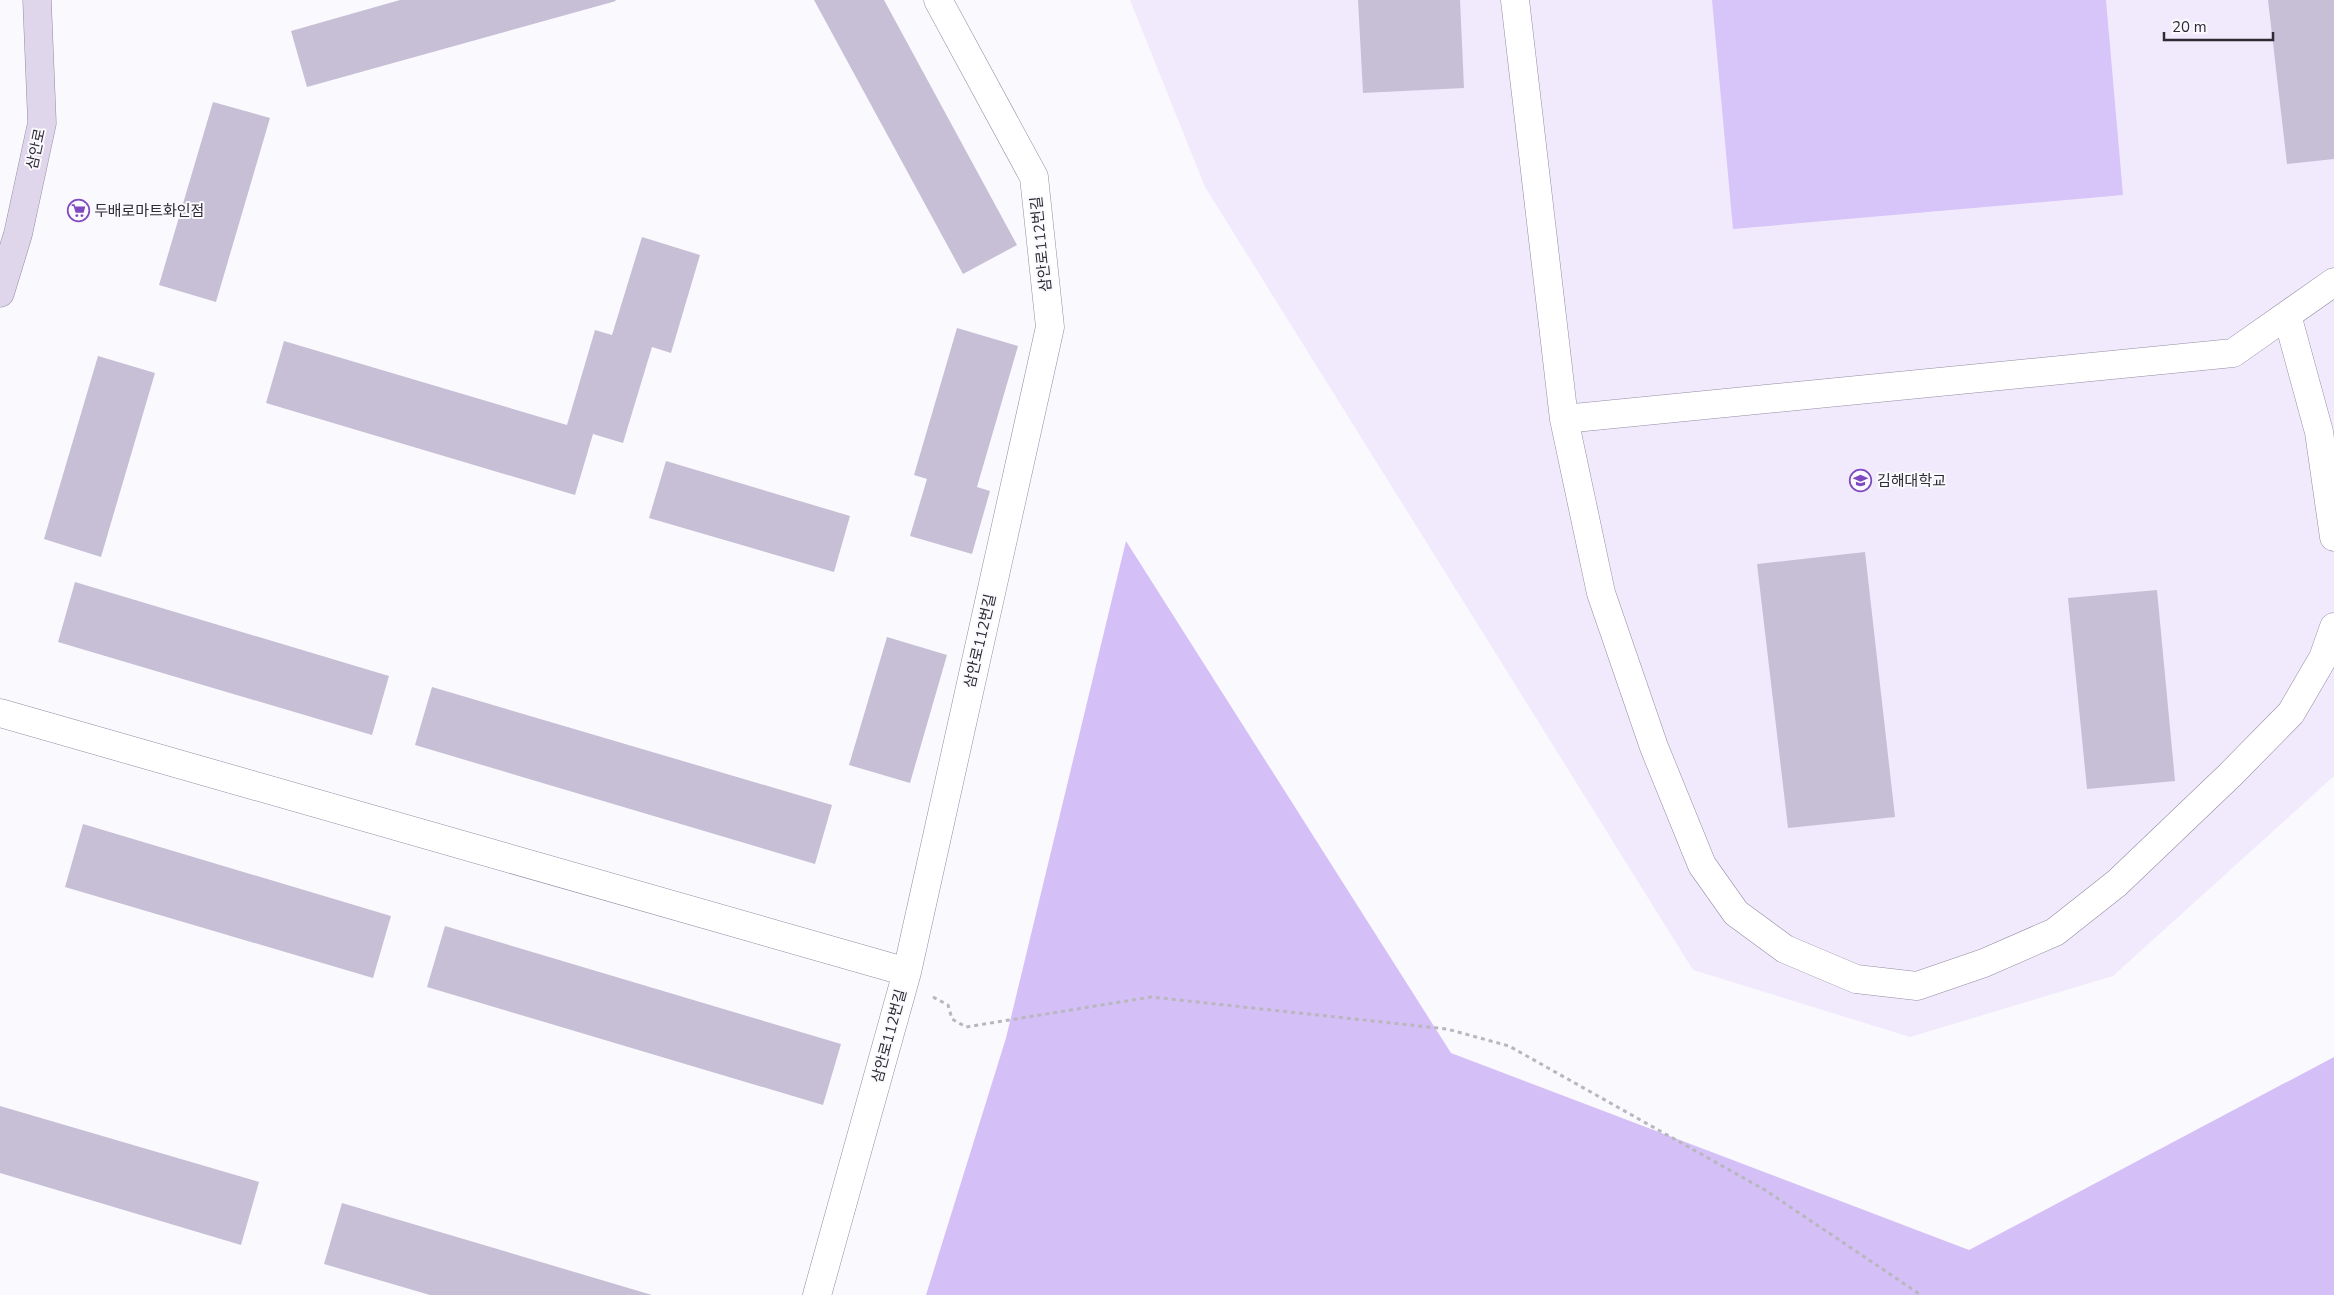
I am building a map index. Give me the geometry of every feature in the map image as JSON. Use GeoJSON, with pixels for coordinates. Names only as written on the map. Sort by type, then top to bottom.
{"type":"FeatureCollection","features":[{"type":"Feature","properties":{"kind":"main road","name":"삼안로"},"geometry":{"type":"LineString","coordinates":[[0,293],[18,234],[42,123],[39,0]]}},
{"type":"Feature","properties":{"kind":"street","name":"삼안로112번길"},"geometry":{"type":"LineString","coordinates":[[817,1295],[906,977],[1050,327],[1034,177],[938,0]]}},
{"type":"Feature","properties":{"kind":"street"},"geometry":{"type":"LineString","coordinates":[[1515,0],[1564,419],[1601,592],[1654,747],[1702,865],[1736,913],[1785,950],[1856,979],[1917,986],[1984,963],[2054,932],[2117,883],[2230,776],[2291,713],[2323,658],[2334,627]]}},
{"type":"Feature","properties":{"kind":"street"},"geometry":{"type":"LineString","coordinates":[[1564,419],[2233,353],[2334,282]]}},
{"type":"Feature","properties":{"kind":"street"},"geometry":{"type":"LineString","coordinates":[[2287,315],[2319,432],[2334,536]]}},
{"type":"Feature","properties":{"kind":"street"},"geometry":{"type":"LineString","coordinates":[[0,713],[906,977]]}},
{"type":"Feature","properties":{"kind":"path"},"geometry":{"type":"LineString","coordinates":[[906,977],[948,1005],[952,1018],[966,1028],[1150,997],[1447,1029],[1508,1046],[1765,1190],[1921,1295]]}},
{"type":"Feature","properties":{"kind":"shaded area","name":"김해대학교"},"geometry":{"type":"Polygon","coordinates":[[[1130,0],[2334,0],[2334,776],[2113,976],[1910,1037],[1693,970],[1205,187],[1130,0]]]}},
{"type":"Feature","properties":{"kind":"shaded area"},"geometry":{"type":"Polygon","coordinates":[[[1712,0],[2106,0],[2123,195],[1733,229],[1712,0]]]}},
{"type":"Feature","properties":{"kind":"shaded area"},"geometry":{"type":"Polygon","coordinates":[[[1126,541],[1451,1053],[1969,1250],[2334,1057],[2334,1295],[926,1295],[1006,1038],[1126,541]]]}},
{"type":"Feature","properties":{"kind":"building"},"geometry":{"type":"Polygon","coordinates":[[[400,0],[616,1],[307,87],[291,31],[400,0]]]}},
{"type":"Feature","properties":{"kind":"building"},"geometry":{"type":"Polygon","coordinates":[[[814,0],[884,0],[1017,245],[963,274],[814,0]]]}},
{"type":"Feature","properties":{"kind":"building"},"geometry":{"type":"Polygon","coordinates":[[[1358,0],[1460,0],[1464,88],[1363,93],[1358,0]]]}},
{"type":"Feature","properties":{"kind":"building"},"geometry":{"type":"Polygon","coordinates":[[[2268,0],[2334,0],[2334,159],[2287,164],[2268,0]]]}},
{"type":"Feature","properties":{"kind":"building"},"geometry":{"type":"Polygon","coordinates":[[[213,102],[270,118],[216,302],[159,285],[213,102]]]}},
{"type":"Feature","properties":{"kind":"building"},"geometry":{"type":"Polygon","coordinates":[[[642,237],[700,255],[671,353],[652,347],[623,443],[593,434],[575,495],[266,403],[284,341],[567,425],[595,330],[612,335],[642,237]]]}},
{"type":"Feature","properties":{"kind":"building"},"geometry":{"type":"Polygon","coordinates":[[[957,328],[1018,346],[977,487],[990,491],[972,554],[910,536],[927,479],[914,475],[957,328]]]}},
{"type":"Feature","properties":{"kind":"building"},"geometry":{"type":"Polygon","coordinates":[[[98,356],[155,373],[101,557],[44,539],[98,356]]]}},
{"type":"Feature","properties":{"kind":"building"},"geometry":{"type":"Polygon","coordinates":[[[666,461],[850,516],[834,572],[649,518],[666,461]]]}},
{"type":"Feature","properties":{"kind":"building"},"geometry":{"type":"Polygon","coordinates":[[[1865,552],[1895,817],[1788,828],[1757,564],[1865,552]]]}},
{"type":"Feature","properties":{"kind":"building"},"geometry":{"type":"Polygon","coordinates":[[[75,582],[389,676],[372,735],[58,642],[75,582]]]}},
{"type":"Feature","properties":{"kind":"building"},"geometry":{"type":"Polygon","coordinates":[[[2157,590],[2175,781],[2087,789],[2068,598],[2157,590]]]}},
{"type":"Feature","properties":{"kind":"building"},"geometry":{"type":"Polygon","coordinates":[[[887,637],[947,655],[910,783],[849,765],[887,637]]]}},
{"type":"Feature","properties":{"kind":"building"},"geometry":{"type":"Polygon","coordinates":[[[432,687],[832,805],[815,864],[415,745],[432,687]]]}},
{"type":"Feature","properties":{"kind":"building"},"geometry":{"type":"Polygon","coordinates":[[[83,824],[391,916],[373,978],[65,887],[83,824]]]}},
{"type":"Feature","properties":{"kind":"building"},"geometry":{"type":"Polygon","coordinates":[[[445,926],[841,1044],[823,1105],[427,987],[445,926]]]}},
{"type":"Feature","properties":{"kind":"building"},"geometry":{"type":"Polygon","coordinates":[[[0,1106],[259,1182],[241,1245],[0,1173],[0,1106]]]}},
{"type":"Feature","properties":{"kind":"building"},"geometry":{"type":"Polygon","coordinates":[[[342,1203],[652,1295],[430,1295],[324,1264],[342,1203]]]}},
{"type":"Feature","properties":{"kind":"place","name":"두배로마트화인점"},"geometry":{"type":"Point","coordinates":[78,211]}},
{"type":"Feature","properties":{"kind":"place","name":"김해대학교"},"geometry":{"type":"Point","coordinates":[1861,481]}}]}
